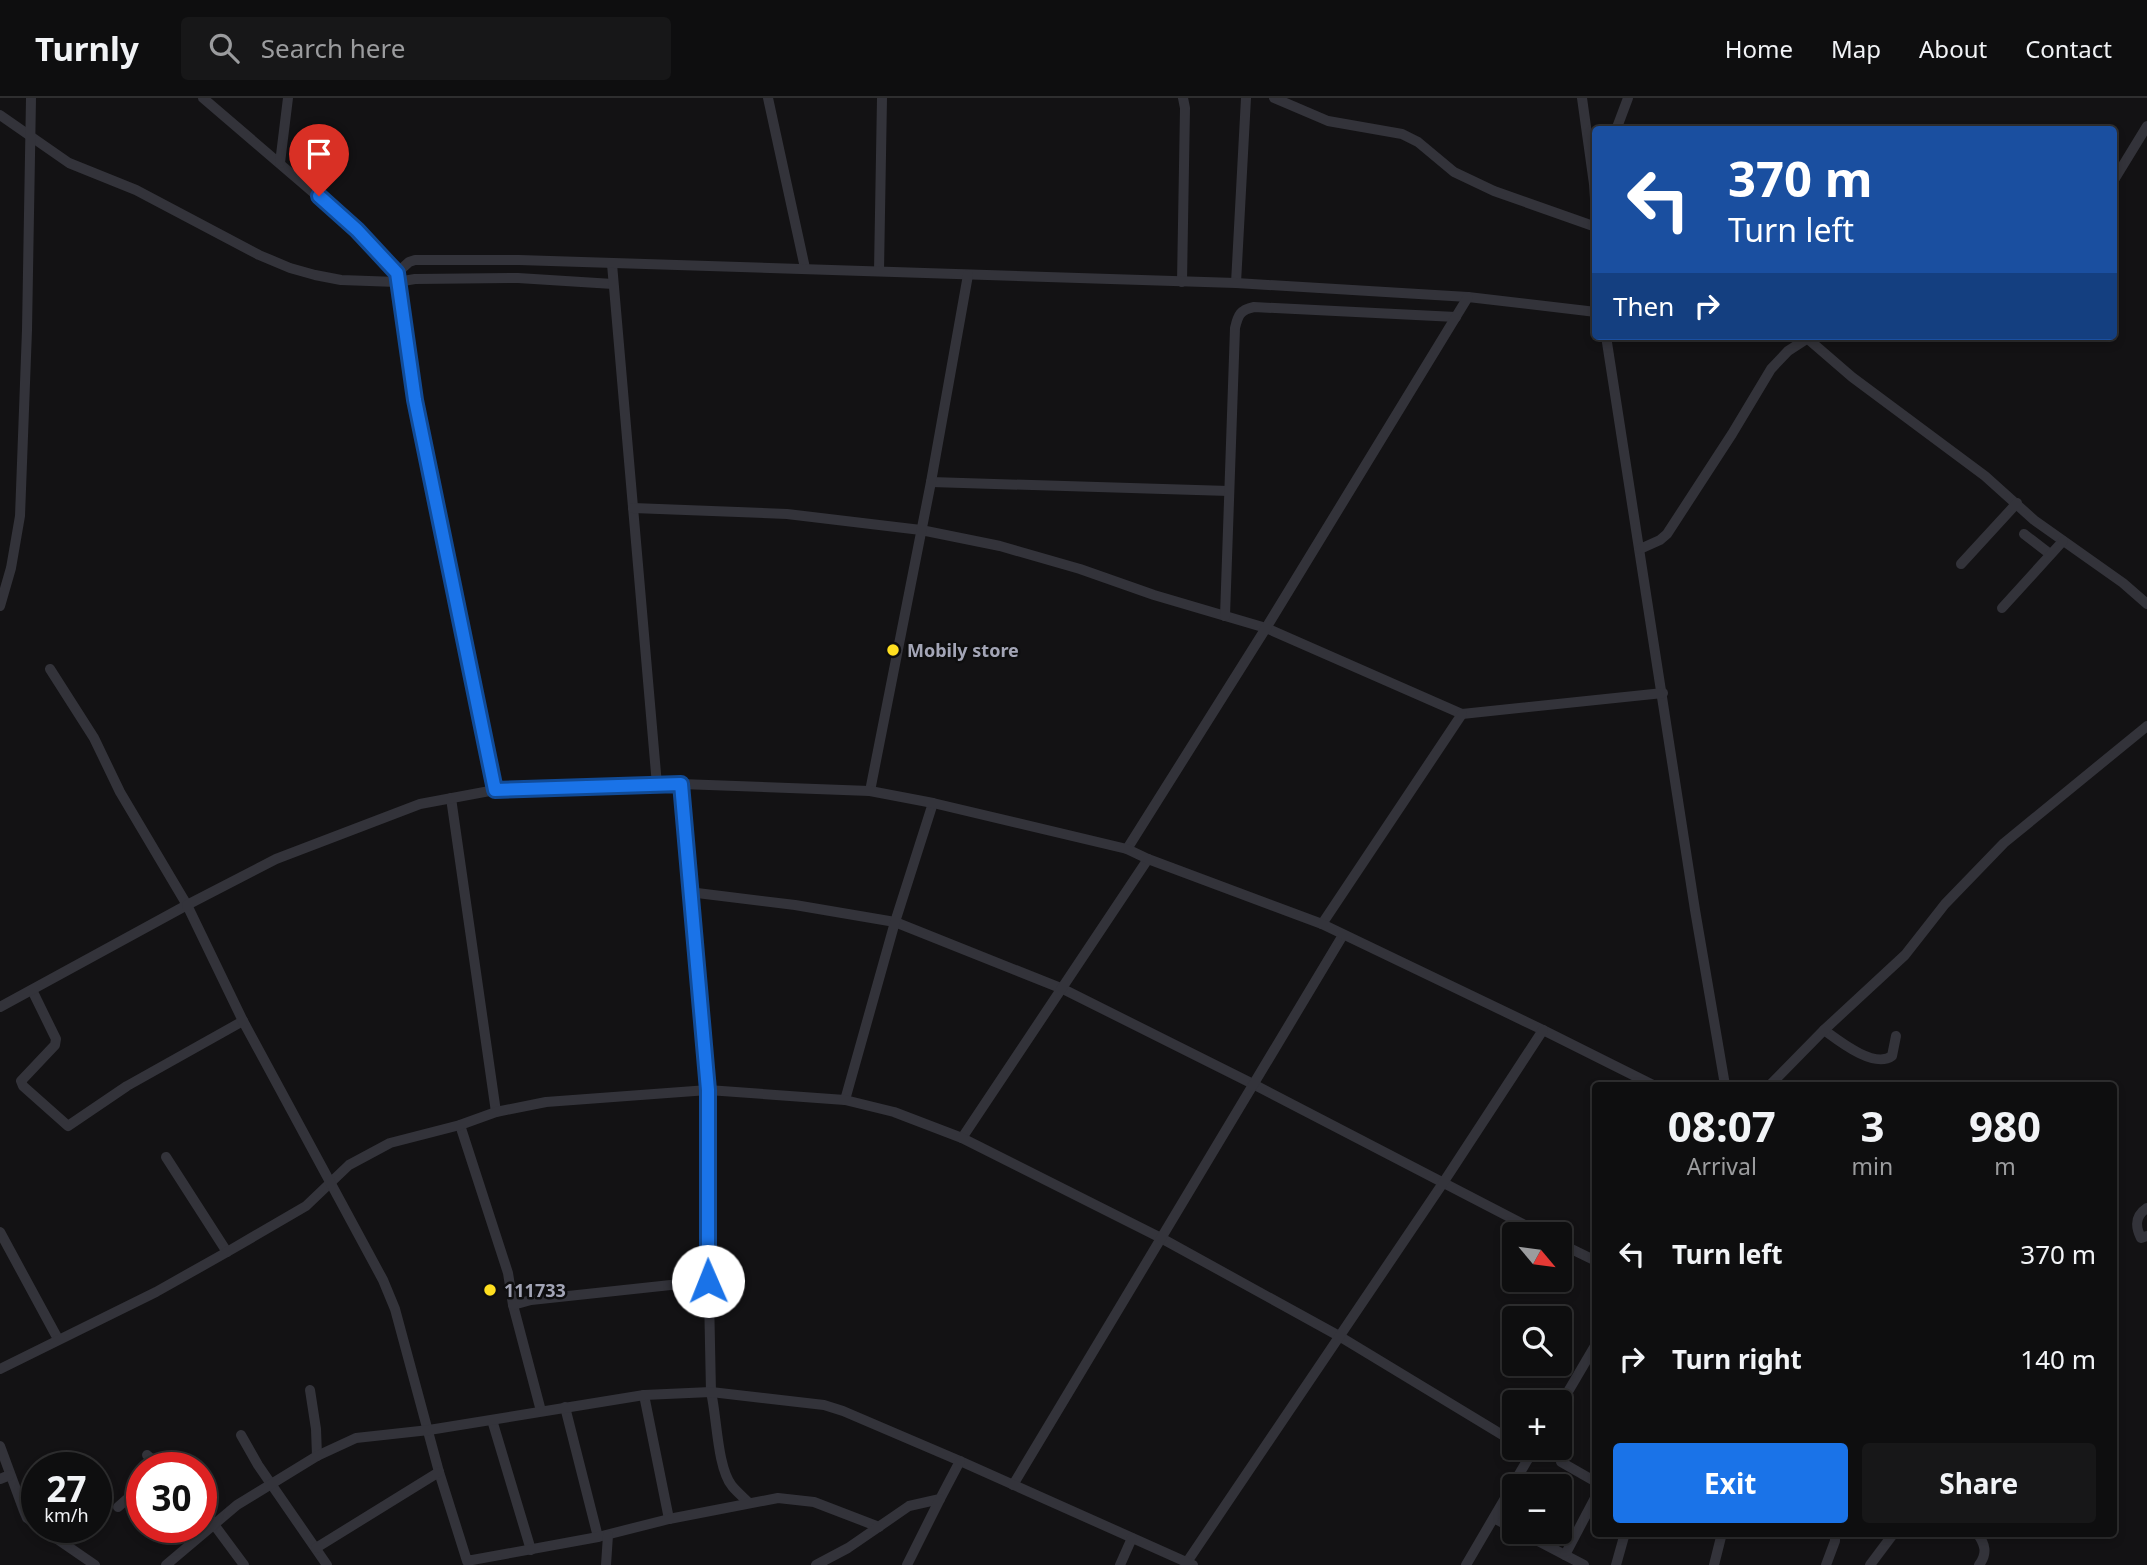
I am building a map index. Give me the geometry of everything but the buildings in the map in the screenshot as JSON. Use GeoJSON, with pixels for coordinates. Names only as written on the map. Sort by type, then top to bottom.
{"type":"FeatureCollection","features":[{"type":"Feature","properties":{"kind":"street"},"geometry":{"type":"LineString","coordinates":[[0,606],[11,568],[20,516],[27,330],[30,98]]}},
{"type":"Feature","properties":{"kind":"street"},"geometry":{"type":"LineString","coordinates":[[203,98],[357,230],[397,277],[415,400],[495,790]]}},
{"type":"Feature","properties":{"kind":"street"},"geometry":{"type":"LineString","coordinates":[[280,163],[288,98]]}},
{"type":"Feature","properties":{"kind":"street"},"geometry":{"type":"LineString","coordinates":[[768,98],[805,268]]}},
{"type":"Feature","properties":{"kind":"street"},"geometry":{"type":"LineString","coordinates":[[878,271],[881,98]]}},
{"type":"Feature","properties":{"kind":"street"},"geometry":{"type":"LineString","coordinates":[[1182,282],[1183,98]]}},
{"type":"Feature","properties":{"kind":"street"},"geometry":{"type":"LineString","coordinates":[[1236,283],[1246,98]]}},
{"type":"Feature","properties":{"kind":"street"},"geometry":{"type":"LineString","coordinates":[[1274,98],[1328,121],[1402,134],[1418,142],[1454,172],[1484,186],[1592,226]]}},
{"type":"Feature","properties":{"kind":"street"},"geometry":{"type":"LineString","coordinates":[[1582,98],[1592,163]]}},
{"type":"Feature","properties":{"kind":"street"},"geometry":{"type":"LineString","coordinates":[[1618,126],[1628,98]]}},
{"type":"Feature","properties":{"kind":"street"},"geometry":{"type":"LineString","coordinates":[[0,115],[69,163],[136,190],[259,255],[290,268],[341,280],[397,277],[518,278],[613,284]]}},
{"type":"Feature","properties":{"kind":"street"},"geometry":{"type":"LineString","coordinates":[[2117,175],[2147,126]]}},
{"type":"Feature","properties":{"kind":"street"},"geometry":{"type":"LineString","coordinates":[[397,277],[409,262],[415,260],[519,260],[805,268],[1236,283],[1468,298],[1592,312]]}},
{"type":"Feature","properties":{"kind":"street"},"geometry":{"type":"LineString","coordinates":[[518,278],[519,260]]}},
{"type":"Feature","properties":{"kind":"street"},"geometry":{"type":"LineString","coordinates":[[612,264],[657,785]]}},
{"type":"Feature","properties":{"kind":"street"},"geometry":{"type":"LineString","coordinates":[[870,791],[931,482],[968,275]]}},
{"type":"Feature","properties":{"kind":"street"},"geometry":{"type":"LineString","coordinates":[[1127,849],[1468,298]]}},
{"type":"Feature","properties":{"kind":"street"},"geometry":{"type":"LineString","coordinates":[[1226,616],[1234,328],[1237,316],[1244,309],[1254,307],[1456,317]]}},
{"type":"Feature","properties":{"kind":"street"},"geometry":{"type":"LineString","coordinates":[[1607,340],[1695,910],[1724,1082]]}},
{"type":"Feature","properties":{"kind":"street"},"geometry":{"type":"LineString","coordinates":[[1640,549],[1667,534],[1771,369],[1788,351],[1807,340]]}},
{"type":"Feature","properties":{"kind":"street"},"geometry":{"type":"LineString","coordinates":[[1812,340],[1852,377],[1985,476],[2063,541],[2123,583],[2147,604]]}},
{"type":"Feature","properties":{"kind":"street"},"geometry":{"type":"LineString","coordinates":[[931,482],[1229,491]]}},
{"type":"Feature","properties":{"kind":"street"},"geometry":{"type":"LineString","coordinates":[[1961,564],[2017,503]]}},
{"type":"Feature","properties":{"kind":"street"},"geometry":{"type":"LineString","coordinates":[[633,508],[787,514],[921,530],[1026,554],[1266,628],[1462,714],[1662,693]]}},
{"type":"Feature","properties":{"kind":"street"},"geometry":{"type":"LineString","coordinates":[[2024,534],[2050,554]]}},
{"type":"Feature","properties":{"kind":"street"},"geometry":{"type":"LineString","coordinates":[[2002,608],[2063,541]]}},
{"type":"Feature","properties":{"kind":"street"},"geometry":{"type":"LineString","coordinates":[[0,567],[11,568]]}},
{"type":"Feature","properties":{"kind":"street"},"geometry":{"type":"LineString","coordinates":[[50,669],[94,738],[120,792],[187,905],[243,1021],[383,1280],[395,1309],[439,1472],[467,1561],[603,1536],[748,1502],[778,1499],[814,1503],[879,1527]]}},
{"type":"Feature","properties":{"kind":"street"},"geometry":{"type":"LineString","coordinates":[[1322,924],[1462,714]]}},
{"type":"Feature","properties":{"kind":"street"},"geometry":{"type":"LineString","coordinates":[[1773,1082],[1905,955],[1945,904],[2004,843],[2147,726]]}},
{"type":"Feature","properties":{"kind":"street"},"geometry":{"type":"LineString","coordinates":[[681,784],[708,1090],[711,1392],[717,1415],[720,1455],[727,1478],[748,1502]]}},
{"type":"Feature","properties":{"kind":"street"},"geometry":{"type":"LineString","coordinates":[[0,1007],[276,859],[421,804],[495,790],[681,784],[870,791],[933,803],[1127,849],[1322,924],[1647,1082]]}},
{"type":"Feature","properties":{"kind":"street"},"geometry":{"type":"LineString","coordinates":[[451,798],[496,1112]]}},
{"type":"Feature","properties":{"kind":"street"},"geometry":{"type":"LineString","coordinates":[[845,1100],[895,922],[933,803]]}},
{"type":"Feature","properties":{"kind":"street"},"geometry":{"type":"LineString","coordinates":[[962,1138],[1148,859]]}},
{"type":"Feature","properties":{"kind":"street"},"geometry":{"type":"LineString","coordinates":[[690,892],[795,905],[895,922],[1063,989],[1519,1222]]}},
{"type":"Feature","properties":{"kind":"street"},"geometry":{"type":"LineString","coordinates":[[1013,1485],[1343,935]]}},
{"type":"Feature","properties":{"kind":"street"},"geometry":{"type":"LineString","coordinates":[[32,990],[56,1039],[55,1045],[21,1081],[23,1086],[68,1126],[72,1126],[127,1086],[243,1021]]}},
{"type":"Feature","properties":{"kind":"street"},"geometry":{"type":"LineString","coordinates":[[217,1521],[237,1505],[317,1456],[356,1438],[429,1430],[644,1395],[711,1392],[824,1405],[844,1411],[1190,1563],[1543,1030]]}},
{"type":"Feature","properties":{"kind":"street"},"geometry":{"type":"LineString","coordinates":[[1824,1030],[1853,1051],[1882,1059],[1892,1056],[1896,1036]]}},
{"type":"Feature","properties":{"kind":"street"},"geometry":{"type":"LineString","coordinates":[[0,1369],[156,1292],[227,1252],[306,1206],[349,1165],[390,1143],[460,1125],[496,1112],[546,1102],[584,1097],[708,1090],[845,1100],[894,1112],[962,1138],[1161,1238],[1339,1336],[1502,1435]]}},
{"type":"Feature","properties":{"kind":"street"},"geometry":{"type":"LineString","coordinates":[[460,1125],[508,1273],[513,1305],[541,1412]]}},
{"type":"Feature","properties":{"kind":"street"},"geometry":{"type":"LineString","coordinates":[[166,1157],[227,1252]]}},
{"type":"Feature","properties":{"kind":"street"},"geometry":{"type":"LineString","coordinates":[[2147,1208],[2137,1218],[2137,1229],[2141,1238],[2147,1236]]}},
{"type":"Feature","properties":{"kind":"street"},"geometry":{"type":"LineString","coordinates":[[0,1232],[58,1339]]}},
{"type":"Feature","properties":{"kind":"street"},"geometry":{"type":"LineString","coordinates":[[1572,1249],[1592,1259]]}},
{"type":"Feature","properties":{"kind":"street"},"geometry":{"type":"LineString","coordinates":[[513,1305],[531,1300],[708,1281]]}},
{"type":"Feature","properties":{"kind":"street"},"geometry":{"type":"LineString","coordinates":[[1569,1390],[1592,1352]]}},
{"type":"Feature","properties":{"kind":"street"},"geometry":{"type":"LineString","coordinates":[[310,1390],[317,1456]]}},
{"type":"Feature","properties":{"kind":"street"},"geometry":{"type":"LineString","coordinates":[[644,1395],[669,1519]]}},
{"type":"Feature","properties":{"kind":"street"},"geometry":{"type":"LineString","coordinates":[[565,1407],[603,1536],[606,1565]]}},
{"type":"Feature","properties":{"kind":"street"},"geometry":{"type":"LineString","coordinates":[[492,1420],[531,1550]]}},
{"type":"Feature","properties":{"kind":"street"},"geometry":{"type":"LineString","coordinates":[[242,1435],[327,1565]]}},
{"type":"Feature","properties":{"kind":"street"},"geometry":{"type":"LineString","coordinates":[[0,1446],[5,1477],[21,1506]]}},
{"type":"Feature","properties":{"kind":"street"},"geometry":{"type":"LineString","coordinates":[[1466,1565],[1524,1460]]}},
{"type":"Feature","properties":{"kind":"street"},"geometry":{"type":"LineString","coordinates":[[895,1565],[908,1563],[960,1461]]}},
{"type":"Feature","properties":{"kind":"street"},"geometry":{"type":"LineString","coordinates":[[1561,1462],[1592,1480]]}},
{"type":"Feature","properties":{"kind":"street"},"geometry":{"type":"LineString","coordinates":[[316,1548],[439,1472]]}},
{"type":"Feature","properties":{"kind":"street"},"geometry":{"type":"LineString","coordinates":[[816,1565],[848,1548],[909,1506],[940,1499]]}},
{"type":"Feature","properties":{"kind":"street"},"geometry":{"type":"LineString","coordinates":[[118,1507],[126,1500]]}},
{"type":"Feature","properties":{"kind":"street"},"geometry":{"type":"LineString","coordinates":[[1565,1555],[1592,1504]]}},
{"type":"Feature","properties":{"kind":"street"},"geometry":{"type":"LineString","coordinates":[[1494,1518],[1502,1522]]}},
{"type":"Feature","properties":{"kind":"street"},"geometry":{"type":"LineString","coordinates":[[217,1529],[244,1565]]}},
{"type":"Feature","properties":{"kind":"street"},"geometry":{"type":"LineString","coordinates":[[1616,1565],[1624,1537]]}},
{"type":"Feature","properties":{"kind":"street"},"geometry":{"type":"LineString","coordinates":[[1714,1565],[1721,1537]]}},
{"type":"Feature","properties":{"kind":"street"},"geometry":{"type":"LineString","coordinates":[[1826,1565],[1835,1537]]}},
{"type":"Feature","properties":{"kind":"street"},"geometry":{"type":"LineString","coordinates":[[1870,1565],[1891,1537]]}},
{"type":"Feature","properties":{"kind":"street"},"geometry":{"type":"LineString","coordinates":[[1979,1565],[1985,1552],[1980,1537]]}},
{"type":"Feature","properties":{"kind":"street"},"geometry":{"type":"LineString","coordinates":[[1119,1565],[1132,1538]]}},
{"type":"Feature","properties":{"kind":"street"},"geometry":{"type":"LineString","coordinates":[[61,1543],[88,1563]]}},
{"type":"Feature","properties":{"kind":"street"},"geometry":{"type":"LineString","coordinates":[[166,1565],[191,1543]]}},
{"type":"Feature","properties":{"kind":"street"},"geometry":{"type":"LineString","coordinates":[[1544,1544],[1584,1565]]}},
{"type":"Feature","properties":{"kind":"place","name":"Mobily store"},"geometry":{"type":"Point","coordinates":[893,650]}},
{"type":"Feature","properties":{"kind":"place","name":"111733"},"geometry":{"type":"Point","coordinates":[490,1290]}},
{"type":"Feature","properties":{"kind":"route"},"geometry":{"type":"LineString","coordinates":[[319,196],[357,230],[397,273],[415,400],[495,790],[681,784],[708,1090],[708,1281]]}}]}
